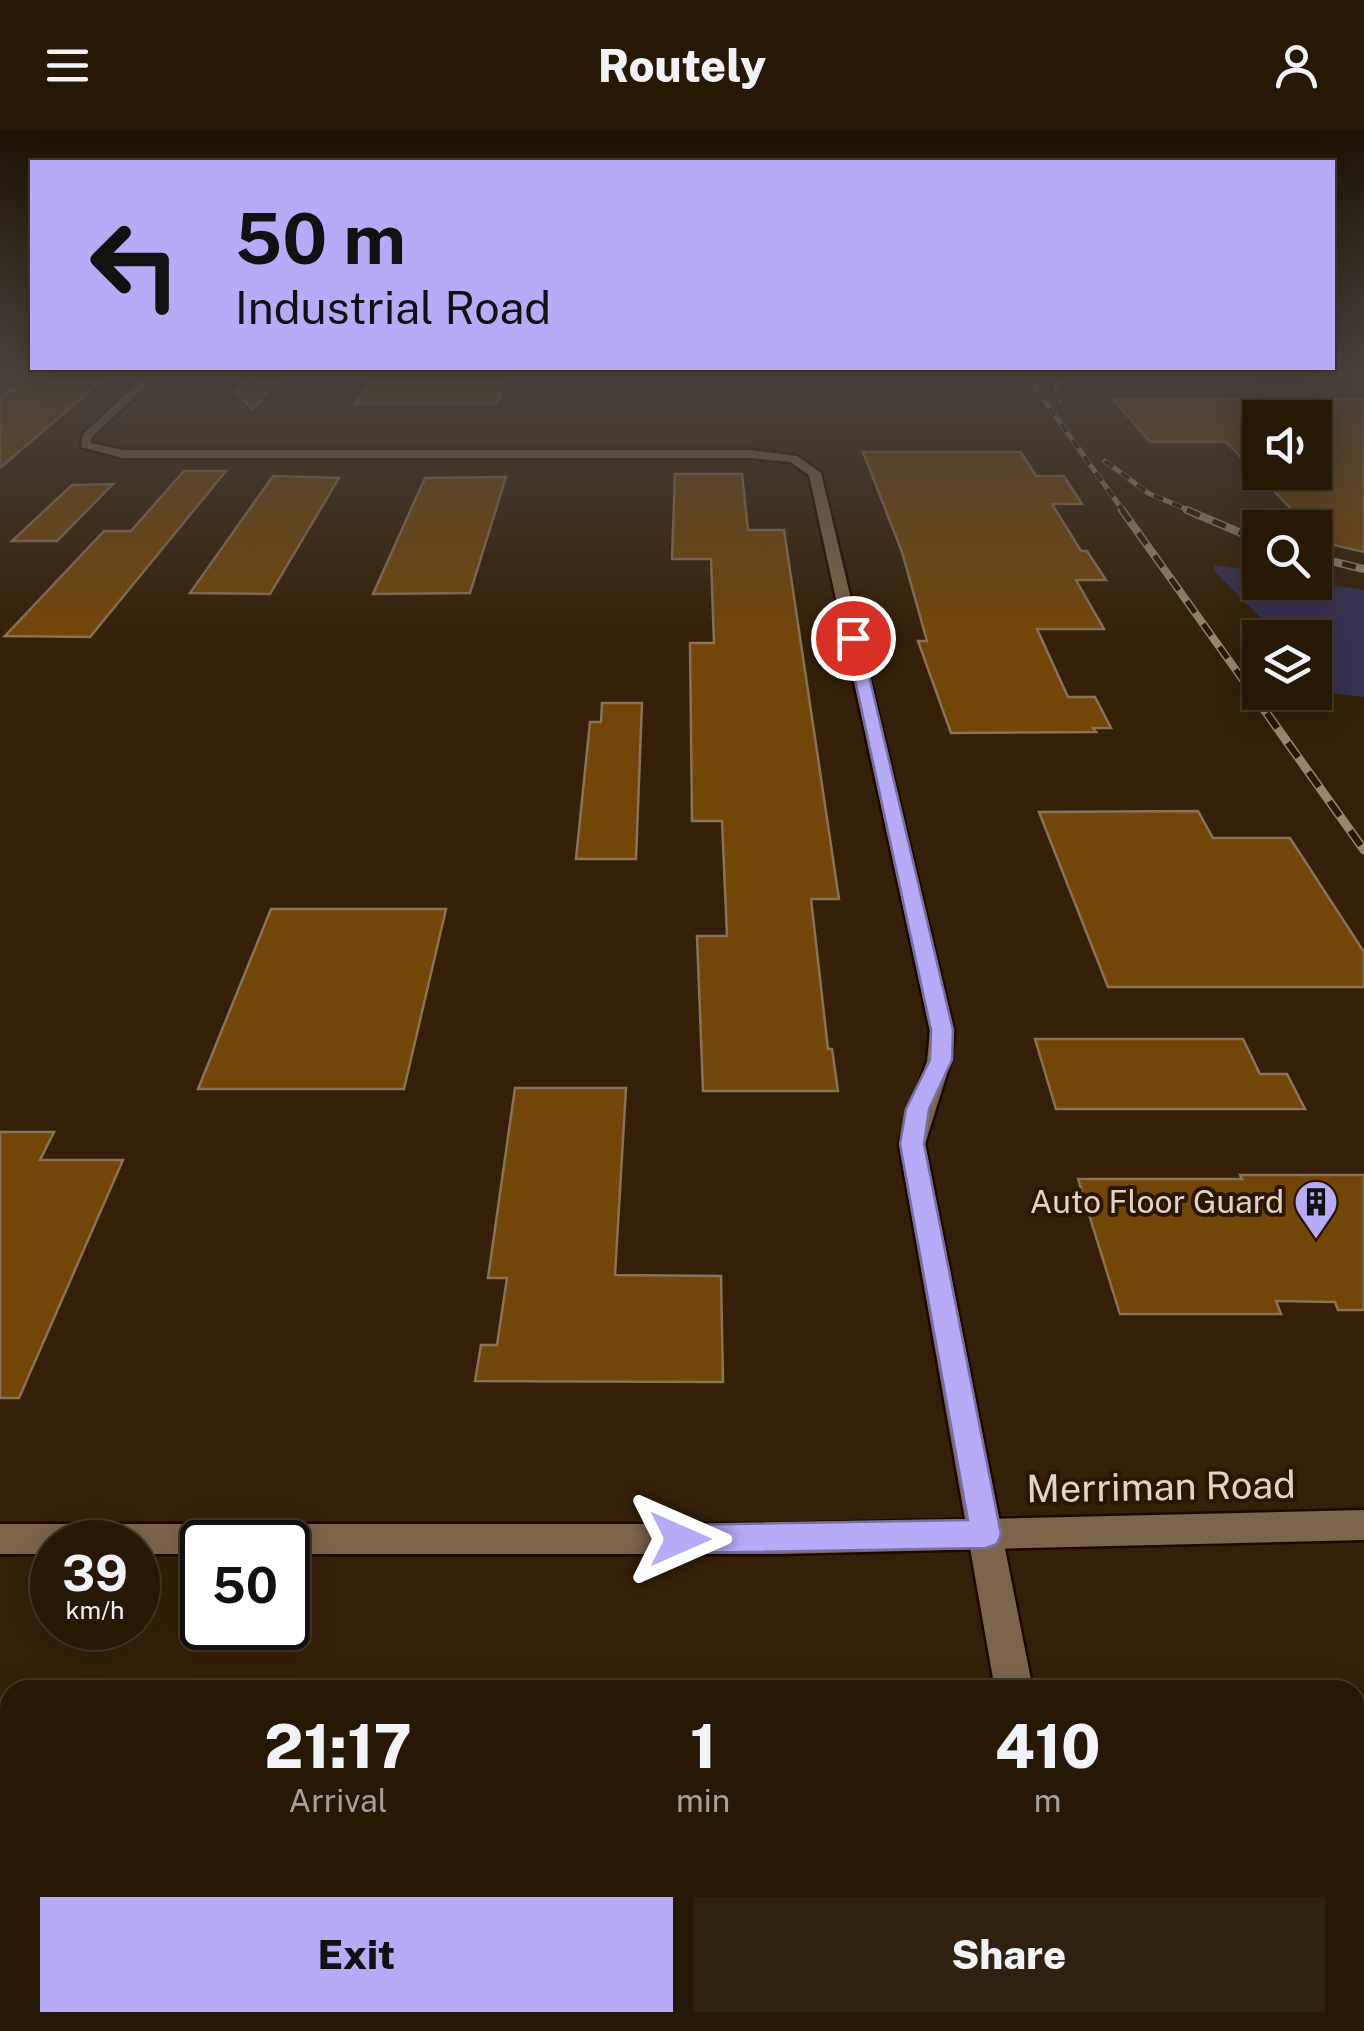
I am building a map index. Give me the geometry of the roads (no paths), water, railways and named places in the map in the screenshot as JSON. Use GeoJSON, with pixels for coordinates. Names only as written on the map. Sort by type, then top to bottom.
{"type":"FeatureCollection","features":[{"type":"Feature","properties":{"kind":"street"},"geometry":{"type":"LineString","coordinates":[[799,464],[815,473],[942,1030],[941,1060],[917,1109],[912,1144],[1012,1680]]}},
{"type":"Feature","properties":{"kind":"street","name":"Merriman Road"},"geometry":{"type":"LineString","coordinates":[[0,1540],[782,1539],[1364,1525]]}},
{"type":"Feature","properties":{"kind":"railway"},"geometry":{"type":"LineString","coordinates":[[1089,464],[1124,512]]}},
{"type":"Feature","properties":{"kind":"railway"},"geometry":{"type":"LineString","coordinates":[[1109,464],[1148,493],[1193,512]]}},
{"type":"Feature","properties":{"kind":"railway"},"geometry":{"type":"LineString","coordinates":[[1122,510],[1242,679]]}},
{"type":"Feature","properties":{"kind":"railway"},"geometry":{"type":"LineString","coordinates":[[1187,510],[1242,533]]}},
{"type":"Feature","properties":{"kind":"railway"},"geometry":{"type":"LineString","coordinates":[[1332,561],[1364,569]]}},
{"type":"Feature","properties":{"kind":"railway"},"geometry":{"type":"LineString","coordinates":[[1264,710],[1364,850]]}},
{"type":"Feature","properties":{"kind":"place","name":"Auto Floor Guard"},"geometry":{"type":"Point","coordinates":[1316,1240]}}]}
